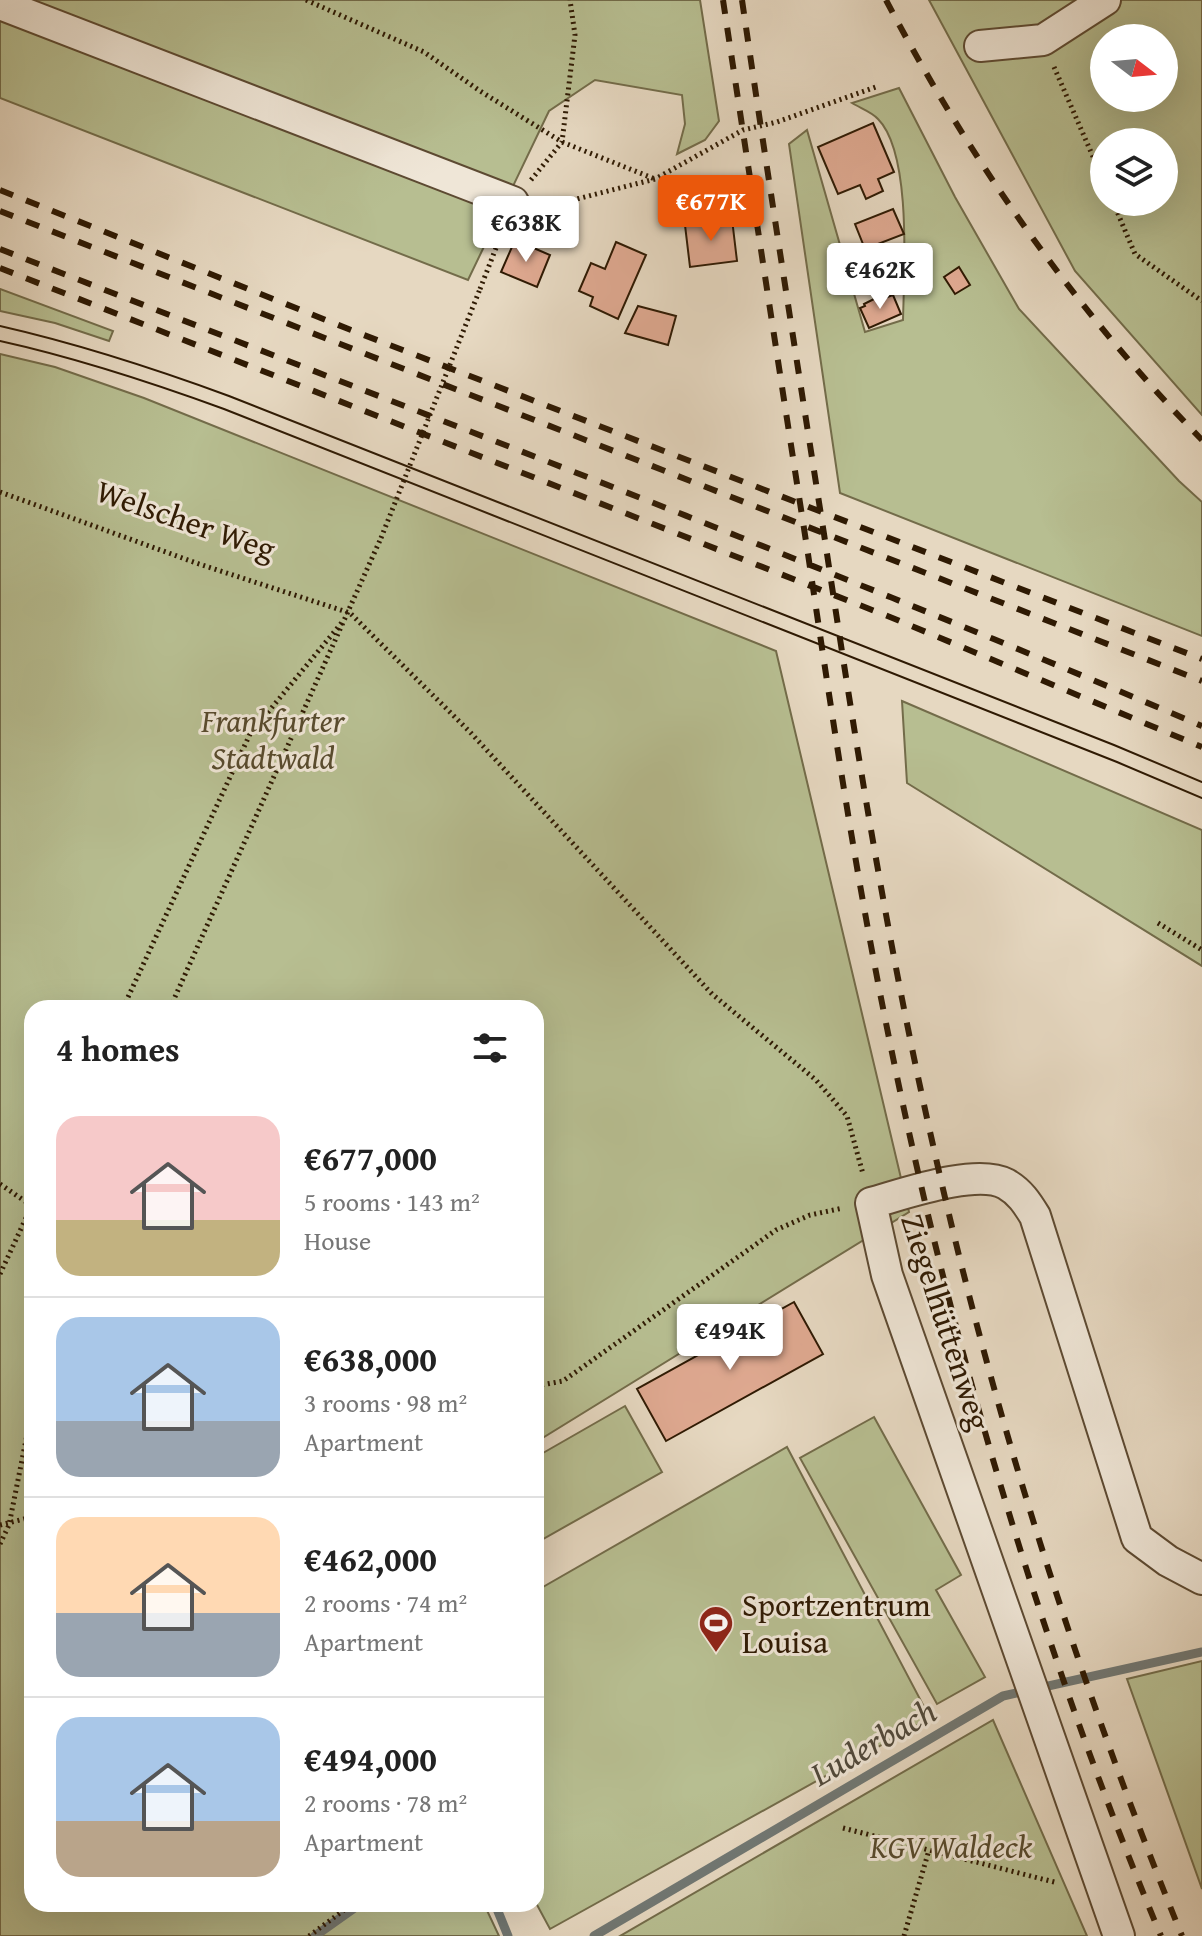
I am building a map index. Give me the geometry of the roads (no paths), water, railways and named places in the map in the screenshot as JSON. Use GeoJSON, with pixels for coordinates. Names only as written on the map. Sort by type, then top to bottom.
{"type":"FeatureCollection","features":[{"type":"Feature","properties":{"kind":"lane"},"geometry":{"type":"LineString","coordinates":[[980,46],[1043,40],[1105,0]]}},
{"type":"Feature","properties":{"kind":"lane"},"geometry":{"type":"LineString","coordinates":[[0,4],[513,202]]}},
{"type":"Feature","properties":{"kind":"lane","name":"Ziegelhüttenweg"},"geometry":{"type":"LineString","coordinates":[[1119,1936],[887,1275],[871,1203],[971,1178],[990,1178],[1022,1196],[1035,1216],[1137,1538],[1168,1561],[1201,1578]]}},
{"type":"Feature","properties":{"kind":"waterway","name":"Luderbach"},"geometry":{"type":"LineString","coordinates":[[594,1936],[1003,1696],[1202,1652]]}},
{"type":"Feature","properties":{"kind":"waterway","name":"Luderbach"},"geometry":{"type":"LineString","coordinates":[[315,1936],[349,1912]]}},
{"type":"Feature","properties":{"kind":"waterway","name":"Luderbach"},"geometry":{"type":"LineString","coordinates":[[498,1912],[508,1936]]}},
{"type":"Feature","properties":{"kind":"tram line"},"geometry":{"type":"LineString","coordinates":[[0,326],[116,357],[229,396],[1202,782]]}},
{"type":"Feature","properties":{"kind":"tram line"},"geometry":{"type":"LineString","coordinates":[[0,341],[113,371],[224,409],[1202,798]]}},
{"type":"Feature","properties":{"kind":"railway"},"geometry":{"type":"LineString","coordinates":[[723,0],[844,786],[874,960],[910,1135],[967,1368],[1036,1599],[1116,1825],[1161,1936]]}},
{"type":"Feature","properties":{"kind":"railway"},"geometry":{"type":"LineString","coordinates":[[742,0],[860,764],[886,917],[933,1145],[983,1346],[1041,1546],[1108,1742],[1182,1936]]}},
{"type":"Feature","properties":{"kind":"railway"},"geometry":{"type":"LineString","coordinates":[[886,0],[953,118],[1028,231],[1111,339],[1202,440]]}},
{"type":"Feature","properties":{"kind":"railway"},"geometry":{"type":"LineString","coordinates":[[0,190],[351,330],[1202,659]]}},
{"type":"Feature","properties":{"kind":"railway"},"geometry":{"type":"LineString","coordinates":[[0,211],[1202,681]]}},
{"type":"Feature","properties":{"kind":"railway"},"geometry":{"type":"LineString","coordinates":[[0,249],[753,542],[1202,726]]}},
{"type":"Feature","properties":{"kind":"railway"},"geometry":{"type":"LineString","coordinates":[[0,268],[890,617],[1202,747]]}},
{"type":"Feature","properties":{"kind":"place","name":"Sportzentrum Louisa"},"geometry":{"type":"Point","coordinates":[716,1654]}},
{"type":"Feature","properties":{"kind":"park label","name":"Frankfurter Stadtwald"},"geometry":{"type":"Point","coordinates":[273,740]}},
{"type":"Feature","properties":{"kind":"park label","name":"KGV Waldeck"},"geometry":{"type":"Point","coordinates":[951,1847]}}]}
